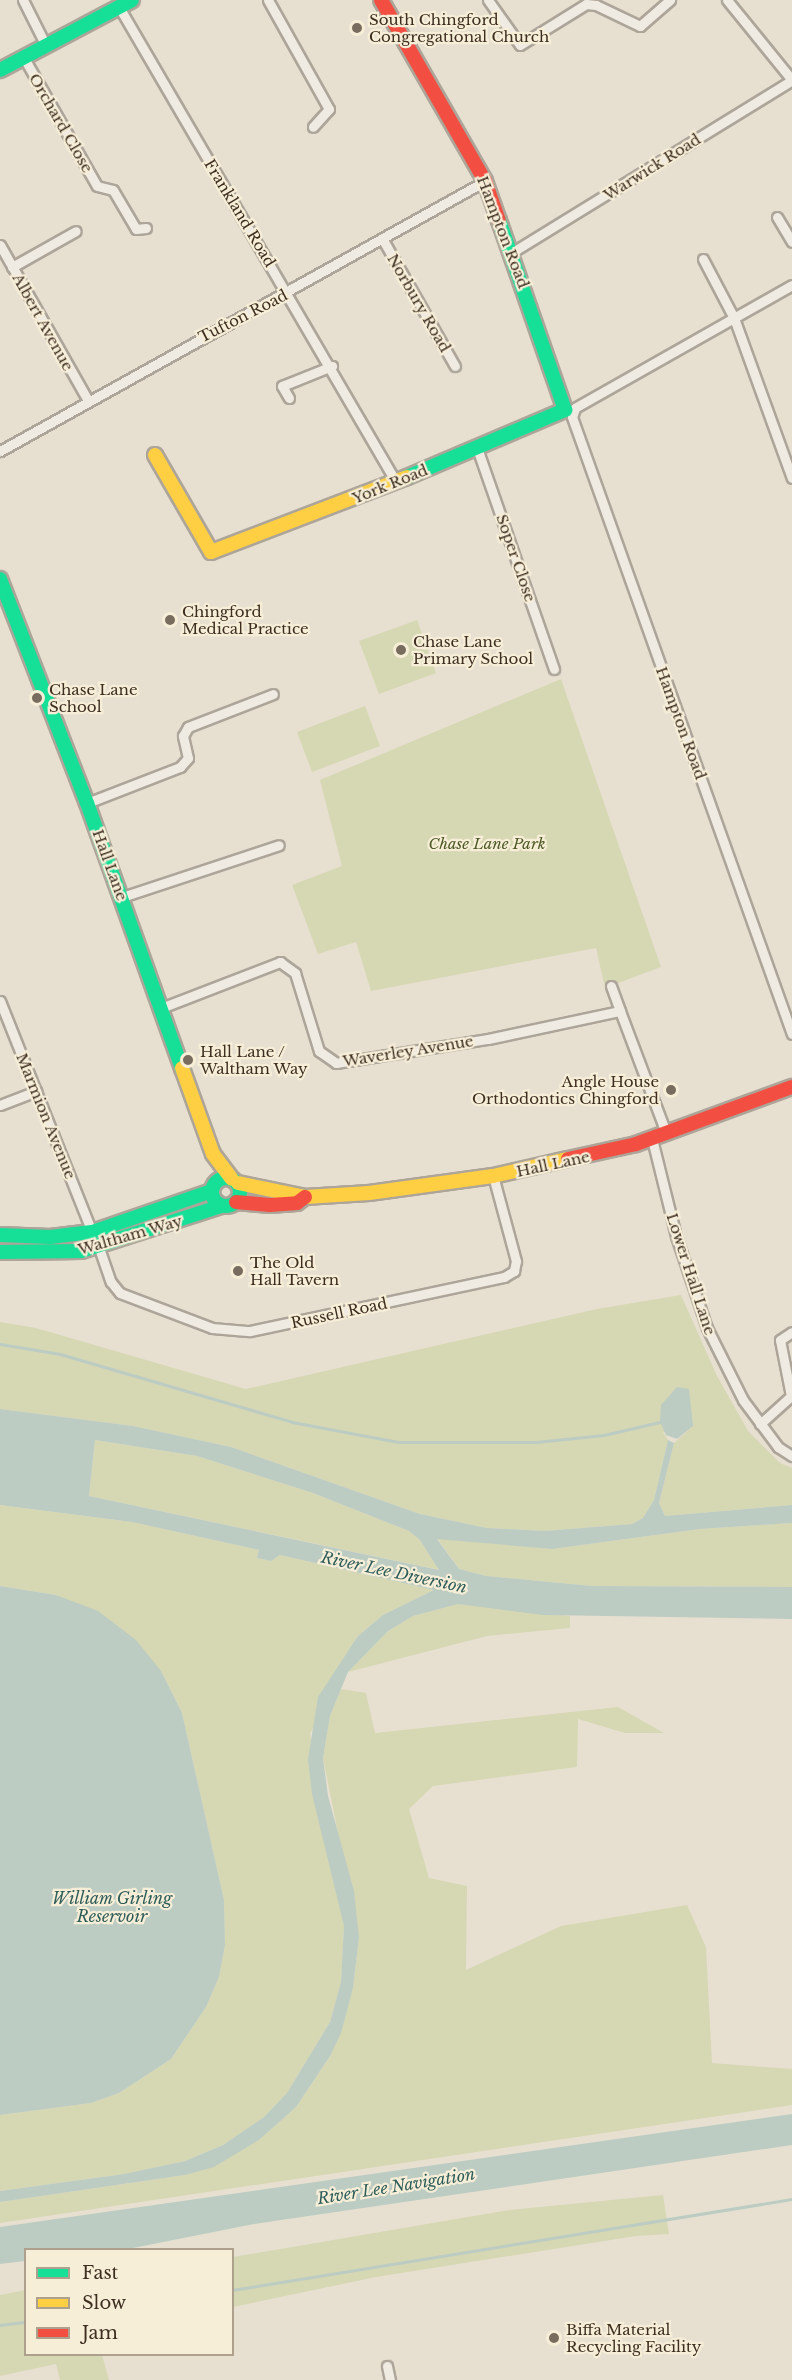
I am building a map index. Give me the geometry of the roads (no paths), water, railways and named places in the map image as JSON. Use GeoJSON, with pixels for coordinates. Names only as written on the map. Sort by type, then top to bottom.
{"type":"FeatureCollection","features":[{"type":"Feature","properties":{"kind":"main road"},"geometry":{"type":"LineString","coordinates":[[0,70],[132,0]]}},
{"type":"Feature","properties":{"kind":"main road","name":"Hampton Road"},"geometry":{"type":"LineString","coordinates":[[381,0],[485,181],[569,411]]}},
{"type":"Feature","properties":{"kind":"main road","name":"York Road"},"geometry":{"type":"LineString","coordinates":[[155,455],[211,552],[396,482],[569,411]]}},
{"type":"Feature","properties":{"kind":"main road","name":"Hall Lane"},"geometry":{"type":"LineString","coordinates":[[0,579],[122,897],[213,1154],[235,1181],[304,1197],[369,1193],[493,1176],[652,1139],[792,1087]]}},
{"type":"Feature","properties":{"kind":"main road","name":"Hall Lane"},"geometry":{"type":"LineString","coordinates":[[213,1154],[213,1188]]}},
{"type":"Feature","properties":{"kind":"main road"},"geometry":{"type":"LineString","coordinates":[[221,1179],[235,1181],[240,1194],[236,1202],[221,1206],[213,1199],[213,1188],[221,1179]]}},
{"type":"Feature","properties":{"kind":"main road","name":"Waltham Way"},"geometry":{"type":"LineString","coordinates":[[0,1235],[50,1237],[92,1232],[213,1188]]}},
{"type":"Feature","properties":{"kind":"main road","name":"Hall Lane"},"geometry":{"type":"LineString","coordinates":[[236,1202],[270,1205],[297,1203],[304,1197]]}},
{"type":"Feature","properties":{"kind":"main road","name":"Waltham Way"},"geometry":{"type":"LineString","coordinates":[[0,1252],[57,1254],[99,1248],[221,1206]]}},
{"type":"Feature","properties":{"kind":"street"},"geometry":{"type":"LineString","coordinates":[[23,0],[46,46]]}},
{"type":"Feature","properties":{"kind":"street"},"geometry":{"type":"LineString","coordinates":[[268,0],[328,109],[313,127]]}},
{"type":"Feature","properties":{"kind":"street"},"geometry":{"type":"LineString","coordinates":[[488,0],[520,45],[584,2],[596,5],[640,26],[670,0]]}},
{"type":"Feature","properties":{"kind":"street"},"geometry":{"type":"LineString","coordinates":[[727,0],[792,80]]}},
{"type":"Feature","properties":{"kind":"street","name":"Frankland Road"},"geometry":{"type":"LineString","coordinates":[[119,7],[332,366],[396,482]]}},
{"type":"Feature","properties":{"kind":"street","name":"Orchard Close"},"geometry":{"type":"LineString","coordinates":[[24,58],[97,186],[113,190],[136,229],[146,228]]}},
{"type":"Feature","properties":{"kind":"street","name":"Warwick Road"},"geometry":{"type":"LineString","coordinates":[[511,253],[792,80]]}},
{"type":"Feature","properties":{"kind":"street","name":"Tufton Road"},"geometry":{"type":"LineString","coordinates":[[0,450],[87,399],[288,293],[485,181]]}},
{"type":"Feature","properties":{"kind":"street"},"geometry":{"type":"LineString","coordinates":[[777,217],[792,242]]}},
{"type":"Feature","properties":{"kind":"street"},"geometry":{"type":"LineString","coordinates":[[12,267],[76,231]]}},
{"type":"Feature","properties":{"kind":"street","name":"Norbury Road"},"geometry":{"type":"LineString","coordinates":[[383,240],[455,366]]}},
{"type":"Feature","properties":{"kind":"street","name":"Albert Avenue"},"geometry":{"type":"LineString","coordinates":[[0,245],[87,399]]}},
{"type":"Feature","properties":{"kind":"street"},"geometry":{"type":"LineString","coordinates":[[703,259],[734,318],[792,478]]}},
{"type":"Feature","properties":{"kind":"street","name":"York Road"},"geometry":{"type":"LineString","coordinates":[[569,411],[792,285]]}},
{"type":"Feature","properties":{"kind":"street"},"geometry":{"type":"LineString","coordinates":[[289,398],[282,386],[332,366]]}},
{"type":"Feature","properties":{"kind":"street","name":"Hampton Road"},"geometry":{"type":"LineString","coordinates":[[569,411],[792,1034]]}},
{"type":"Feature","properties":{"kind":"street","name":"Soper Close"},"geometry":{"type":"LineString","coordinates":[[477,448],[554,669]]}},
{"type":"Feature","properties":{"kind":"street"},"geometry":{"type":"LineString","coordinates":[[87,803],[180,767],[188,758],[183,736],[188,727],[273,694]]}},
{"type":"Feature","properties":{"kind":"street"},"geometry":{"type":"LineString","coordinates":[[122,897],[279,845]]}},
{"type":"Feature","properties":{"kind":"street","name":"Waverley Avenue"},"geometry":{"type":"LineString","coordinates":[[161,1008],[280,962],[288,965],[295,973],[319,1052],[336,1063],[488,1039],[620,1011]]}},
{"type":"Feature","properties":{"kind":"street"},"geometry":{"type":"LineString","coordinates":[[611,986],[666,1133]]}},
{"type":"Feature","properties":{"kind":"street","name":"Marmion Avenue"},"geometry":{"type":"LineString","coordinates":[[0,1001],[92,1232]]}},
{"type":"Feature","properties":{"kind":"street"},"geometry":{"type":"LineString","coordinates":[[0,1105],[36,1091]]}},
{"type":"Feature","properties":{"kind":"street","name":"Lower Hall Lane"},"geometry":{"type":"LineString","coordinates":[[652,1139],[698,1306],[726,1369],[760,1424],[778,1447],[792,1456]]}},
{"type":"Feature","properties":{"kind":"street","name":"Russell Road"},"geometry":{"type":"LineString","coordinates":[[99,1248],[111,1282],[120,1293],[212,1328],[250,1331],[504,1277],[514,1271],[516,1262],[493,1176]]}},
{"type":"Feature","properties":{"kind":"street"},"geometry":{"type":"LineString","coordinates":[[760,1424],[791,1396],[780,1341],[792,1332]]}},
{"type":"Feature","properties":{"kind":"street"},"geometry":{"type":"LineString","coordinates":[[387,2366],[390,2380]]}},
{"type":"Feature","properties":{"kind":"water"},"geometry":{"type":"Polygon","coordinates":[[[677,1387],[689,1389],[693,1426],[677,1439],[666,1435],[660,1422],[661,1405],[677,1387]]]}},
{"type":"Feature","properties":{"kind":"water","name":"River Lee Diversion"},"geometry":{"type":"Polygon","coordinates":[[[0,1409],[133,1426],[231,1447],[420,1514],[487,1528],[544,1531],[632,1524],[643,1518],[654,1500],[668,1440],[674,1443],[659,1503],[665,1516],[792,1505],[792,1523],[700,1529],[552,1549],[437,1539],[459,1569],[486,1576],[592,1586],[792,1587],[792,1619],[543,1615],[458,1604],[413,1616],[388,1631],[348,1672],[330,1716],[323,1758],[328,1796],[354,1891],[359,1938],[353,1988],[341,2033],[330,2056],[296,2107],[259,2140],[214,2167],[185,2175],[0,2202],[0,2191],[124,2174],[185,2161],[223,2145],[264,2117],[287,2093],[330,2022],[341,1982],[344,1926],[312,1794],[308,1759],[318,1697],[358,1636],[383,1615],[434,1590],[280,1555],[271,1561],[257,1558],[259,1550],[132,1522],[0,1505],[0,1409]],[[95,1440],[89,1496],[439,1570],[420,1540],[409,1531],[313,1493],[197,1456],[95,1440]]]}},
{"type":"Feature","properties":{"kind":"water","name":"William Girling Reservoir"},"geometry":{"type":"Polygon","coordinates":[[[0,1586],[56,1595],[98,1611],[136,1640],[161,1671],[182,1713],[224,1900],[225,1945],[219,1977],[206,2007],[171,2059],[119,2093],[91,2103],[0,2115],[0,1586]]]}},
{"type":"Feature","properties":{"kind":"water","name":"River Lee Navigation"},"geometry":{"type":"Polygon","coordinates":[[[792,2114],[792,2145],[254,2224],[133,2248],[24,2248],[24,2261],[0,2264],[0,2227],[792,2114]]]}},
{"type":"Feature","properties":{"kind":"waterway"},"geometry":{"type":"LineString","coordinates":[[0,1344],[60,1354],[292,1422],[398,1442],[536,1442],[604,1435],[660,1422]]}},
{"type":"Feature","properties":{"kind":"waterway"},"geometry":{"type":"LineString","coordinates":[[234,2290],[792,2199]]}},
{"type":"Feature","properties":{"kind":"waterway"},"geometry":{"type":"LineString","coordinates":[[0,2325],[24,2322]]}},
{"type":"Feature","properties":{"kind":"place","name":"South Chingford Congregational Church"},"geometry":{"type":"Point","coordinates":[357,28]}},
{"type":"Feature","properties":{"kind":"place","name":"Chingford Medical Practice"},"geometry":{"type":"Point","coordinates":[170,620]}},
{"type":"Feature","properties":{"kind":"place","name":"Chase Lane Primary School"},"geometry":{"type":"Point","coordinates":[401,650]}},
{"type":"Feature","properties":{"kind":"place","name":"Chase Lane School"},"geometry":{"type":"Point","coordinates":[37,698]}},
{"type":"Feature","properties":{"kind":"place","name":"Hall Lane / Waltham Way"},"geometry":{"type":"Point","coordinates":[188,1060]}},
{"type":"Feature","properties":{"kind":"place","name":"Angle House Orthodontics Chingford"},"geometry":{"type":"Point","coordinates":[671,1090]}},
{"type":"Feature","properties":{"kind":"place","name":"The Old Hall Tavern"},"geometry":{"type":"Point","coordinates":[238,1271]}},
{"type":"Feature","properties":{"kind":"place","name":"Biffa Material Recycling Facility"},"geometry":{"type":"Point","coordinates":[554,2338]}},
{"type":"Feature","properties":{"kind":"park label","name":"Chase Lane Park"},"geometry":{"type":"Point","coordinates":[487,844]}}]}
